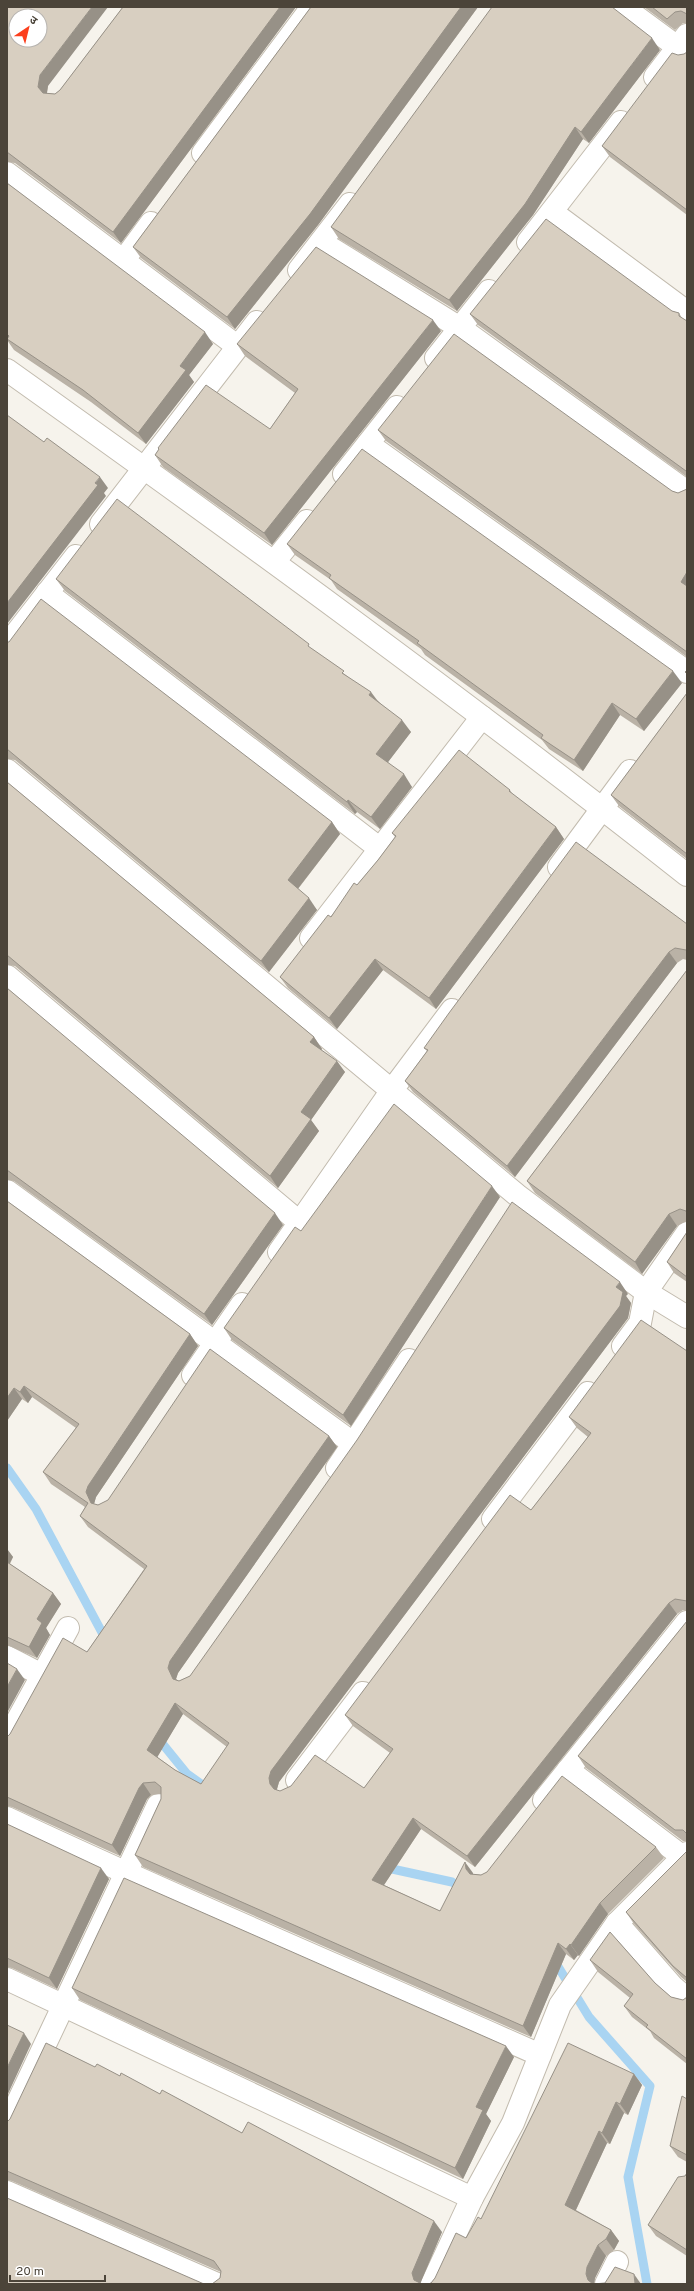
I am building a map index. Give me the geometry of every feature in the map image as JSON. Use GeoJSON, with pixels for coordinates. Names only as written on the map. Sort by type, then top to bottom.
{"type":"FeatureCollection","features":[{"type":"Feature","properties":{"kind":"street"},"geometry":{"type":"LineString","coordinates":[[193,166],[312,7]]}},
{"type":"Feature","properties":{"kind":"street"},"geometry":{"type":"LineString","coordinates":[[422,376],[552,212],[639,98],[684,46],[623,7]]}},
{"type":"Feature","properties":{"kind":"street"},"geometry":{"type":"LineString","coordinates":[[7,173],[237,346]]}},
{"type":"Feature","properties":{"kind":"street"},"geometry":{"type":"LineString","coordinates":[[287,285],[361,188]]}},
{"type":"Feature","properties":{"kind":"street"},"geometry":{"type":"LineString","coordinates":[[124,261],[165,204]]}},
{"type":"Feature","properties":{"kind":"street"},"geometry":{"type":"LineString","coordinates":[[552,212],[687,312]]}},
{"type":"Feature","properties":{"kind":"street"},"geometry":{"type":"LineString","coordinates":[[321,242],[460,328],[687,492]]}},
{"type":"Feature","properties":{"kind":"street"},"geometry":{"type":"LineString","coordinates":[[7,645],[237,346],[272,304]]}},
{"type":"Feature","properties":{"kind":"street"},"geometry":{"type":"LineString","coordinates":[[7,370],[274,562],[482,717],[687,875]]}},
{"type":"Feature","properties":{"kind":"street"},"geometry":{"type":"LineString","coordinates":[[334,488],[408,394]]}},
{"type":"Feature","properties":{"kind":"street"},"geometry":{"type":"LineString","coordinates":[[368,444],[687,672]]}},
{"type":"Feature","properties":{"kind":"street"},"geometry":{"type":"LineString","coordinates":[[274,562],[319,506]]}},
{"type":"Feature","properties":{"kind":"street"},"geometry":{"type":"LineString","coordinates":[[47,593],[379,848]]}},
{"type":"Feature","properties":{"kind":"street"},"geometry":{"type":"LineString","coordinates":[[299,953],[482,717]]}},
{"type":"Feature","properties":{"kind":"street"},"geometry":{"type":"LineString","coordinates":[[545,885],[640,758]]}},
{"type":"Feature","properties":{"kind":"street"},"geometry":{"type":"LineString","coordinates":[[7,770],[517,1195],[646,1292],[687,1317]]}},
{"type":"Feature","properties":{"kind":"street"},"geometry":{"type":"LineString","coordinates":[[271,990],[285,972]]}},
{"type":"Feature","properties":{"kind":"street"},"geometry":{"type":"LineString","coordinates":[[7,976],[300,1222]]}},
{"type":"Feature","properties":{"kind":"street"},"geometry":{"type":"LineString","coordinates":[[268,1267],[392,1090],[464,994]]}},
{"type":"Feature","properties":{"kind":"street"},"geometry":{"type":"LineString","coordinates":[[504,1214],[532,1176]]}},
{"type":"Feature","properties":{"kind":"street"},"geometry":{"type":"LineString","coordinates":[[7,1191],[354,1444]]}},
{"type":"Feature","properties":{"kind":"street"},"geometry":{"type":"LineString","coordinates":[[480,1538],[640,1323],[646,1292],[687,1233]]}},
{"type":"Feature","properties":{"kind":"street"},"geometry":{"type":"LineString","coordinates":[[180,1394],[255,1286]]}},
{"type":"Feature","properties":{"kind":"street"},"geometry":{"type":"LineString","coordinates":[[327,1482],[354,1444],[418,1346]]}},
{"type":"Feature","properties":{"kind":"street"},"geometry":{"type":"LineString","coordinates":[[534,1814],[687,1622]]}},
{"type":"Feature","properties":{"kind":"street"},"geometry":{"type":"LineString","coordinates":[[7,1739],[68,1628]]}},
{"type":"Feature","properties":{"kind":"street"},"geometry":{"type":"LineString","coordinates":[[7,1657],[42,1675]]}},
{"type":"Feature","properties":{"kind":"street"},"geometry":{"type":"LineString","coordinates":[[289,1790],[376,1676]]}},
{"type":"Feature","properties":{"kind":"street"},"geometry":{"type":"LineString","coordinates":[[432,2284],[472,2198],[513,2124],[560,2005],[617,1923],[685,1855],[568,1770]]}},
{"type":"Feature","properties":{"kind":"street"},"geometry":{"type":"LineString","coordinates":[[7,2125],[124,1873],[158,1805]]}},
{"type":"Feature","properties":{"kind":"street"},"geometry":{"type":"LineString","coordinates":[[7,1818],[124,1873],[279,1942],[376,1982],[540,2056]]}},
{"type":"Feature","properties":{"kind":"street"},"geometry":{"type":"LineString","coordinates":[[617,1923],[672,1986],[687,1999]]}},
{"type":"Feature","properties":{"kind":"street"},"geometry":{"type":"LineString","coordinates":[[7,1979],[472,2198]]}},
{"type":"Feature","properties":{"kind":"street"},"geometry":{"type":"LineString","coordinates":[[7,2192],[217,2284]]}},
{"type":"Feature","properties":{"kind":"street"},"geometry":{"type":"LineString","coordinates":[[606,2284],[617,2262]]}},
{"type":"Feature","properties":{"kind":"building"},"geometry":{"type":"Polygon","coordinates":[[[7,7],[92,7],[40,75],[38,87],[43,93],[55,94],[60,90],[123,7],[280,7],[113,232],[7,152],[7,7]]]}},
{"type":"Feature","properties":{"kind":"building"},"geometry":{"type":"Polygon","coordinates":[[[311,7],[461,7],[310,214],[227,317],[133,247],[311,7]]]}},
{"type":"Feature","properties":{"kind":"building"},"geometry":{"type":"Polygon","coordinates":[[[492,7],[612,7],[652,38],[581,132],[575,127],[525,204],[449,300],[331,227],[492,7]]]}},
{"type":"Feature","properties":{"kind":"building"},"geometry":{"type":"Polygon","coordinates":[[[652,7],[687,7],[687,14],[681,11],[675,12],[667,19],[652,7]]]}},
{"type":"Feature","properties":{"kind":"building"},"geometry":{"type":"Polygon","coordinates":[[[687,52],[687,210],[602,146],[672,53],[678,55],[687,52]]]}},
{"type":"Feature","properties":{"kind":"building"},"geometry":{"type":"Polygon","coordinates":[[[7,183],[205,332],[180,366],[186,370],[138,433],[83,390],[7,339],[9,336],[7,334],[7,183]]]}},
{"type":"Feature","properties":{"kind":"building"},"geometry":{"type":"Polygon","coordinates":[[[546,219],[672,311],[679,313],[679,316],[687,321],[687,472],[470,314],[546,219]]]}},
{"type":"Feature","properties":{"kind":"building"},"geometry":{"type":"Polygon","coordinates":[[[316,247],[433,320],[264,533],[155,455],[159,449],[158,448],[206,385],[270,429],[298,389],[237,344],[316,247]]]}},
{"type":"Feature","properties":{"kind":"building"},"geometry":{"type":"Polygon","coordinates":[[[454,334],[672,491],[678,493],[687,489],[687,572],[681,582],[687,586],[687,652],[378,430],[454,334]]]}},
{"type":"Feature","properties":{"kind":"building"},"geometry":{"type":"Polygon","coordinates":[[[7,415],[44,442],[47,438],[100,477],[95,483],[98,485],[7,603],[7,415]]]}},
{"type":"Feature","properties":{"kind":"building"},"geometry":{"type":"Polygon","coordinates":[[[362,449],[673,671],[636,719],[612,703],[574,760],[541,738],[543,735],[417,643],[419,641],[329,578],[331,575],[287,544],[362,449]]]}},
{"type":"Feature","properties":{"kind":"building"},"geometry":{"type":"Polygon","coordinates":[[[117,499],[309,644],[308,646],[344,671],[342,673],[371,692],[369,695],[402,720],[376,754],[404,774],[371,817],[348,800],[347,802],[56,579],[117,499]]]}},
{"type":"Feature","properties":{"kind":"building"},"geometry":{"type":"Polygon","coordinates":[[[41,599],[332,822],[288,880],[309,898],[261,961],[7,749],[7,642],[9,642],[41,599]]]}},
{"type":"Feature","properties":{"kind":"building"},"geometry":{"type":"Polygon","coordinates":[[[687,693],[687,854],[611,795],[687,693]]]}},
{"type":"Feature","properties":{"kind":"building"},"geometry":{"type":"Polygon","coordinates":[[[459,750],[556,827],[429,998],[375,959],[329,1018],[280,977],[328,915],[331,917],[354,883],[357,885],[378,860],[396,836],[392,833],[459,750]]]}},
{"type":"Feature","properties":{"kind":"building"},"geometry":{"type":"Polygon","coordinates":[[[7,782],[314,1037],[310,1042],[337,1061],[301,1112],[311,1119],[270,1176],[7,955],[7,782]]]}},
{"type":"Feature","properties":{"kind":"building"},"geometry":{"type":"Polygon","coordinates":[[[576,842],[687,924],[687,950],[675,948],[669,952],[507,1166],[405,1081],[428,1050],[424,1048],[449,1013],[576,842]]]}},
{"type":"Feature","properties":{"kind":"building"},"geometry":{"type":"Polygon","coordinates":[[[687,970],[687,1213],[686,1211],[680,1209],[669,1214],[635,1262],[527,1181],[687,970]]]}},
{"type":"Feature","properties":{"kind":"building"},"geometry":{"type":"Polygon","coordinates":[[[7,988],[275,1213],[204,1314],[7,1170],[7,988]]]}},
{"type":"Feature","properties":{"kind":"building"},"geometry":{"type":"Polygon","coordinates":[[[394,1104],[492,1186],[343,1415],[224,1328],[295,1227],[301,1231],[394,1104]]]}},
{"type":"Feature","properties":{"kind":"building"},"geometry":{"type":"Polygon","coordinates":[[[7,1201],[190,1334],[88,1486],[86,1492],[91,1503],[98,1505],[108,1500],[210,1349],[329,1436],[170,1661],[168,1668],[173,1679],[179,1681],[190,1676],[357,1440],[512,1202],[620,1282],[616,1287],[623,1292],[620,1306],[271,1771],[269,1778],[270,1784],[274,1789],[280,1791],[291,1786],[315,1755],[364,1788],[393,1749],[345,1715],[510,1495],[531,1510],[591,1433],[569,1417],[641,1320],[687,1351],[687,1601],[675,1599],[669,1603],[467,1856],[413,1818],[372,1880],[440,1911],[465,1862],[466,1869],[470,1874],[481,1875],[487,1872],[562,1776],[656,1847],[600,1903],[571,1945],[570,1944],[566,1949],[558,1943],[523,2026],[135,1855],[161,1799],[161,1787],[155,1782],[143,1783],[139,1788],[112,1845],[7,1797],[7,1737],[63,1638],[87,1652],[147,1566],[80,1516],[88,1503],[43,1472],[79,1424],[24,1386],[20,1392],[14,1388],[7,1398],[7,1201]],[[175,1703],[147,1750],[175,1770],[201,1784],[229,1743],[175,1703]]]}},
{"type":"Feature","properties":{"kind":"building"},"geometry":{"type":"Polygon","coordinates":[[[687,1232],[687,1277],[667,1262],[687,1232]]]}},
{"type":"Feature","properties":{"kind":"building"},"geometry":{"type":"Polygon","coordinates":[[[7,1562],[53,1593],[37,1619],[42,1623],[29,1647],[7,1637],[7,1562]]]}},
{"type":"Feature","properties":{"kind":"building"},"geometry":{"type":"Polygon","coordinates":[[[687,1621],[687,1834],[683,1830],[675,1830],[578,1756],[687,1621]]]}},
{"type":"Feature","properties":{"kind":"building"},"geometry":{"type":"Polygon","coordinates":[[[7,1663],[17,1669],[7,1687],[7,1663]]]}},
{"type":"Feature","properties":{"kind":"building"},"geometry":{"type":"Polygon","coordinates":[[[7,1824],[101,1868],[49,1978],[7,1958],[7,1824]]]}},
{"type":"Feature","properties":{"kind":"building"},"geometry":{"type":"Polygon","coordinates":[[[687,1851],[687,1978],[673,1966],[626,1912],[687,1851]]]}},
{"type":"Feature","properties":{"kind":"building"},"geometry":{"type":"Polygon","coordinates":[[[124,1878],[506,2046],[476,2107],[483,2110],[455,2168],[72,1988],[124,1878]]]}},
{"type":"Feature","properties":{"kind":"building"},"geometry":{"type":"Polygon","coordinates":[[[610,1932],[655,1983],[671,1997],[683,2000],[687,1997],[687,2059],[646,2027],[648,2025],[624,2006],[633,1994],[590,1960],[610,1932]]]}},
{"type":"Feature","properties":{"kind":"building"},"geometry":{"type":"Polygon","coordinates":[[[7,2025],[24,2033],[7,2068],[7,2025]]]}},
{"type":"Feature","properties":{"kind":"building"},"geometry":{"type":"Polygon","coordinates":[[[46,2043],[95,2067],[97,2064],[120,2076],[121,2073],[160,2094],[162,2090],[242,2133],[248,2122],[434,2221],[412,2273],[414,2280],[422,2284],[212,2284],[220,2278],[221,2271],[214,2261],[7,2171],[7,2122],[10,2119],[46,2043]]]}},
{"type":"Feature","properties":{"kind":"building"},"geometry":{"type":"Polygon","coordinates":[[[568,2043],[634,2074],[620,2104],[616,2102],[602,2133],[599,2131],[565,2205],[611,2230],[606,2239],[598,2245],[587,2267],[586,2274],[588,2280],[593,2284],[428,2284],[435,2278],[456,2233],[466,2238],[478,2217],[481,2219],[568,2043]]]}},
{"type":"Feature","properties":{"kind":"building"},"geometry":{"type":"Polygon","coordinates":[[[682,2096],[687,2099],[687,2155],[670,2146],[682,2096]]]}},
{"type":"Feature","properties":{"kind":"building"},"geometry":{"type":"Polygon","coordinates":[[[687,2173],[687,2250],[648,2225],[678,2177],[685,2176],[687,2173]]]}},
{"type":"Feature","properties":{"kind":"building"},"geometry":{"type":"Polygon","coordinates":[[[7,2198],[204,2284],[7,2284],[7,2198]]]}},
{"type":"Feature","properties":{"kind":"building"},"geometry":{"type":"Polygon","coordinates":[[[615,2267],[634,2274],[635,2284],[593,2284],[605,2283],[615,2267]]]}},
{"type":"Feature","properties":{"kind":"waterway"},"geometry":{"type":"LineString","coordinates":[[7,1468],[36,1509],[106,1640]]}},
{"type":"Feature","properties":{"kind":"waterway"},"geometry":{"type":"LineString","coordinates":[[157,1737],[187,1774],[211,1791]]}},
{"type":"Feature","properties":{"kind":"waterway"},"geometry":{"type":"LineString","coordinates":[[383,1867],[452,1882],[463,1889]]}},
{"type":"Feature","properties":{"kind":"waterway"},"geometry":{"type":"LineString","coordinates":[[554,1960],[589,2017],[650,2086],[628,2177],[647,2284]]}}]}
